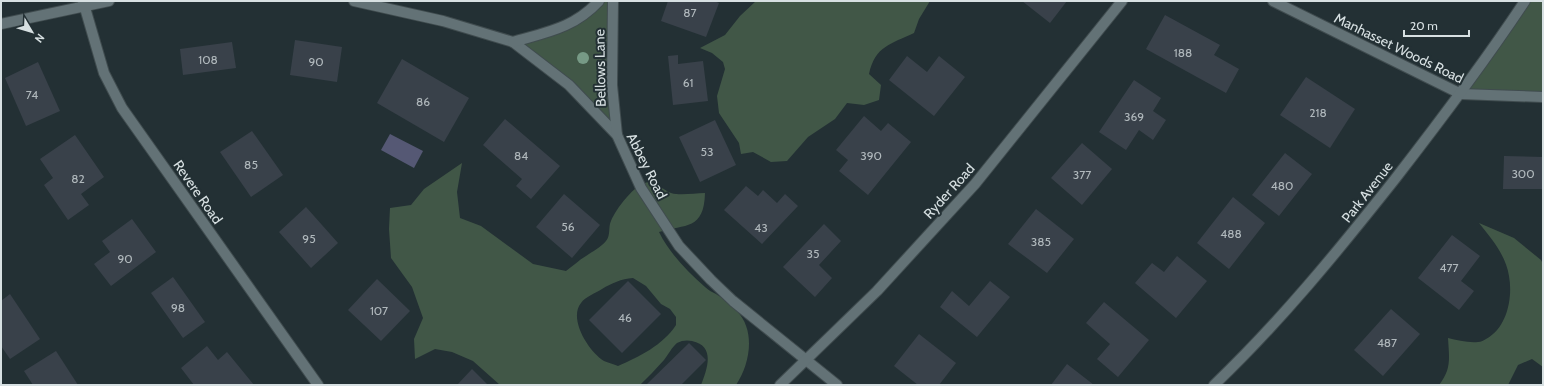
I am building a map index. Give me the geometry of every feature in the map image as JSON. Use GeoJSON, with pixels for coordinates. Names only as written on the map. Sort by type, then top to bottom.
{"type":"FeatureCollection","features":[{"type":"Feature","properties":{"kind":"street"},"geometry":{"type":"LineString","coordinates":[[1,24],[83,4],[109,1]]}},
{"type":"Feature","properties":{"kind":"street","name":"Abbey Road"},"geometry":{"type":"LineString","coordinates":[[354,1],[442,21],[513,42],[568,85],[617,135],[641,188],[679,246],[711,280],[733,300],[837,385]]}},
{"type":"Feature","properties":{"kind":"street","name":"Bellows Lane"},"geometry":{"type":"LineString","coordinates":[[513,42],[564,27],[579,19],[599,1]]}},
{"type":"Feature","properties":{"kind":"street","name":"Bellows Lane"},"geometry":{"type":"LineString","coordinates":[[613,1],[612,85],[617,135]]}},
{"type":"Feature","properties":{"kind":"street","name":"Ryder Road"},"geometry":{"type":"LineString","coordinates":[[780,385],[877,291],[975,184],[1122,1]]}},
{"type":"Feature","properties":{"kind":"street","name":"Manhasset Woods Road"},"geometry":{"type":"LineString","coordinates":[[1273,1],[1461,94],[1543,97]]}},
{"type":"Feature","properties":{"kind":"street","name":"Park Avenue"},"geometry":{"type":"LineString","coordinates":[[1214,385],[1241,359],[1295,301],[1346,242],[1461,94],[1525,1]]}},
{"type":"Feature","properties":{"kind":"street","name":"Revere Road"},"geometry":{"type":"LineString","coordinates":[[83,4],[104,73],[122,108],[318,385]]}},
{"type":"Feature","properties":{"kind":"green space"},"geometry":{"type":"Polygon","coordinates":[[[599,1],[613,1],[617,135],[568,85],[513,42],[564,27],[599,1]]]}},
{"type":"Feature","properties":{"kind":"green space"},"geometry":{"type":"Polygon","coordinates":[[[756,1],[930,1],[919,19],[914,33],[891,43],[875,57],[869,74],[881,85],[879,100],[864,105],[847,103],[835,119],[808,137],[787,161],[771,162],[753,152],[741,154],[739,143],[719,113],[717,96],[725,69],[723,62],[712,53],[700,48],[725,35],[740,16],[756,1]]]}},
{"type":"Feature","properties":{"kind":"green space"},"geometry":{"type":"Polygon","coordinates":[[[1525,1],[1543,1],[1543,97],[1461,94],[1525,1]]]}},
{"type":"Feature","properties":{"kind":"green space"},"geometry":{"type":"Polygon","coordinates":[[[462,163],[457,192],[460,218],[481,226],[533,264],[566,271],[581,259],[599,248],[606,241],[613,216],[627,197],[644,183],[652,182],[668,192],[675,194],[705,193],[704,205],[701,214],[697,219],[685,226],[659,232],[668,248],[685,268],[706,288],[730,304],[743,319],[747,328],[749,348],[741,377],[736,385],[701,385],[706,372],[708,359],[707,353],[700,344],[689,340],[677,343],[664,360],[640,385],[500,385],[473,361],[452,352],[435,349],[415,359],[414,339],[423,318],[412,287],[391,258],[389,229],[390,208],[411,205],[424,189],[462,163]],[[633,278],[624,279],[588,297],[581,303],[577,318],[582,335],[592,350],[604,361],[618,366],[634,359],[650,350],[664,339],[676,325],[676,317],[670,309],[661,304],[646,286],[633,278]]]}},
{"type":"Feature","properties":{"kind":"green space"},"geometry":{"type":"Polygon","coordinates":[[[1479,223],[1514,238],[1541,260],[1543,264],[1543,367],[1532,359],[1518,365],[1508,385],[1439,385],[1446,374],[1449,363],[1448,338],[1470,342],[1482,341],[1499,328],[1507,312],[1510,285],[1505,262],[1498,248],[1479,223]]]}},
{"type":"Feature","properties":{"kind":"water"},"geometry":{"type":"Polygon","coordinates":[[[390,134],[423,151],[414,168],[381,150],[390,134]]]}},
{"type":"Feature","properties":{"kind":"building"},"geometry":{"type":"Polygon","coordinates":[[[668,1],[714,1],[719,3],[706,37],[661,21],[668,1]]]}},
{"type":"Feature","properties":{"kind":"building"},"geometry":{"type":"Polygon","coordinates":[[[1022,1],[1067,1],[1050,23],[1022,1]]]}},
{"type":"Feature","properties":{"kind":"building"},"geometry":{"type":"Polygon","coordinates":[[[1165,15],[1220,45],[1214,55],[1239,69],[1226,93],[1146,49],[1165,15]]]}},
{"type":"Feature","properties":{"kind":"building"},"geometry":{"type":"Polygon","coordinates":[[[295,40],[342,47],[337,82],[290,75],[295,40]]]}},
{"type":"Feature","properties":{"kind":"building"},"geometry":{"type":"Polygon","coordinates":[[[232,42],[236,68],[183,75],[180,49],[232,42]]]}},
{"type":"Feature","properties":{"kind":"building"},"geometry":{"type":"Polygon","coordinates":[[[678,55],[678,64],[703,61],[708,101],[673,105],[668,56],[678,55]]]}},
{"type":"Feature","properties":{"kind":"building"},"geometry":{"type":"Polygon","coordinates":[[[907,56],[927,72],[939,56],[965,77],[934,116],[889,80],[907,56]]]}},
{"type":"Feature","properties":{"kind":"building"},"geometry":{"type":"Polygon","coordinates":[[[402,59],[469,98],[444,142],[377,103],[402,59]]]}},
{"type":"Feature","properties":{"kind":"building"},"geometry":{"type":"Polygon","coordinates":[[[38,62],[60,111],[26,126],[5,78],[38,62]]]}},
{"type":"Feature","properties":{"kind":"building"},"geometry":{"type":"Polygon","coordinates":[[[1306,77],[1355,109],[1330,148],[1280,115],[1306,77]]]}},
{"type":"Feature","properties":{"kind":"building"},"geometry":{"type":"Polygon","coordinates":[[[1134,80],[1161,98],[1153,111],[1166,120],[1153,140],[1139,130],[1126,150],[1099,132],[1134,80]]]}},
{"type":"Feature","properties":{"kind":"building"},"geometry":{"type":"Polygon","coordinates":[[[864,116],[881,131],[888,123],[911,142],[868,195],[839,171],[848,160],[836,150],[864,116]]]}},
{"type":"Feature","properties":{"kind":"building"},"geometry":{"type":"Polygon","coordinates":[[[505,119],[560,166],[531,199],[516,186],[522,179],[483,145],[505,119]]]}},
{"type":"Feature","properties":{"kind":"building"},"geometry":{"type":"Polygon","coordinates":[[[715,120],[736,165],[700,182],[679,137],[715,120]]]}},
{"type":"Feature","properties":{"kind":"building"},"geometry":{"type":"Polygon","coordinates":[[[252,131],[283,175],[251,197],[220,152],[252,131]]]}},
{"type":"Feature","properties":{"kind":"building"},"geometry":{"type":"Polygon","coordinates":[[[75,135],[104,177],[81,194],[89,205],[68,220],[44,185],[53,178],[40,159],[75,135]]]}},
{"type":"Feature","properties":{"kind":"building"},"geometry":{"type":"Polygon","coordinates":[[[1082,143],[1112,169],[1082,205],[1051,178],[1082,143]]]}},
{"type":"Feature","properties":{"kind":"building"},"geometry":{"type":"Polygon","coordinates":[[[1285,153],[1312,174],[1279,216],[1252,195],[1285,153]]]}},
{"type":"Feature","properties":{"kind":"building"},"geometry":{"type":"Polygon","coordinates":[[[1504,156],[1543,157],[1543,189],[1503,189],[1504,156]]]}},
{"type":"Feature","properties":{"kind":"building"},"geometry":{"type":"Polygon","coordinates":[[[746,186],[758,196],[763,190],[777,203],[785,194],[798,206],[762,244],[724,210],[746,186]]]}},
{"type":"Feature","properties":{"kind":"building"},"geometry":{"type":"Polygon","coordinates":[[[564,194],[600,225],[572,258],[536,227],[564,194]]]}},
{"type":"Feature","properties":{"kind":"building"},"geometry":{"type":"Polygon","coordinates":[[[1233,197],[1265,223],[1229,269],[1197,243],[1233,197]]]}},
{"type":"Feature","properties":{"kind":"building"},"geometry":{"type":"Polygon","coordinates":[[[306,207],[338,243],[311,268],[279,232],[306,207]]]}},
{"type":"Feature","properties":{"kind":"building"},"geometry":{"type":"Polygon","coordinates":[[[1036,209],[1074,239],[1047,273],[1008,244],[1036,209]]]}},
{"type":"Feature","properties":{"kind":"building"},"geometry":{"type":"Polygon","coordinates":[[[132,219],[156,252],[111,286],[94,264],[110,252],[102,241],[132,219]]]}},
{"type":"Feature","properties":{"kind":"building"},"geometry":{"type":"Polygon","coordinates":[[[824,224],[841,241],[819,265],[832,278],[815,297],[783,267],[824,224]]]}},
{"type":"Feature","properties":{"kind":"building"},"geometry":{"type":"Polygon","coordinates":[[[1452,235],[1480,256],[1461,281],[1474,291],[1459,310],[1418,278],[1452,235]]]}},
{"type":"Feature","properties":{"kind":"building"},"geometry":{"type":"Polygon","coordinates":[[[1177,256],[1207,281],[1176,318],[1135,283],[1152,263],[1164,272],[1177,256]]]}},
{"type":"Feature","properties":{"kind":"building"},"geometry":{"type":"Polygon","coordinates":[[[173,277],[205,322],[183,338],[151,293],[173,277]]]}},
{"type":"Feature","properties":{"kind":"building"},"geometry":{"type":"Polygon","coordinates":[[[377,279],[410,311],[381,341],[348,310],[377,279]]]}},
{"type":"Feature","properties":{"kind":"building"},"geometry":{"type":"Polygon","coordinates":[[[628,281],[661,314],[622,353],[589,320],[628,281]]]}},
{"type":"Feature","properties":{"kind":"building"},"geometry":{"type":"Polygon","coordinates":[[[990,281],[1010,297],[977,337],[940,307],[952,291],[969,306],[990,281]]]}},
{"type":"Feature","properties":{"kind":"building"},"geometry":{"type":"Polygon","coordinates":[[[10,294],[40,339],[10,359],[1,346],[1,301],[10,294]]]}},
{"type":"Feature","properties":{"kind":"building"},"geometry":{"type":"Polygon","coordinates":[[[1104,302],[1149,340],[1118,377],[1097,359],[1110,344],[1086,323],[1104,302]]]}},
{"type":"Feature","properties":{"kind":"building"},"geometry":{"type":"Polygon","coordinates":[[[1391,309],[1420,334],[1383,376],[1354,350],[1391,309]]]}},
{"type":"Feature","properties":{"kind":"building"},"geometry":{"type":"Polygon","coordinates":[[[919,334],[956,363],[939,385],[918,385],[894,366],[919,334]]]}},
{"type":"Feature","properties":{"kind":"building"},"geometry":{"type":"Polygon","coordinates":[[[689,343],[706,360],[681,385],[646,385],[689,343]]]}},
{"type":"Feature","properties":{"kind":"building"},"geometry":{"type":"Polygon","coordinates":[[[207,346],[218,360],[227,352],[254,385],[194,385],[181,368],[207,346]]]}},
{"type":"Feature","properties":{"kind":"building"},"geometry":{"type":"Polygon","coordinates":[[[56,351],[78,385],[33,385],[24,371],[56,351]]]}},
{"type":"Feature","properties":{"kind":"building"},"geometry":{"type":"Polygon","coordinates":[[[1067,364],[1094,385],[1051,385],[1067,364]]]}},
{"type":"Feature","properties":{"kind":"building"},"geometry":{"type":"Polygon","coordinates":[[[472,369],[488,385],[457,385],[472,369]]]}}]}
